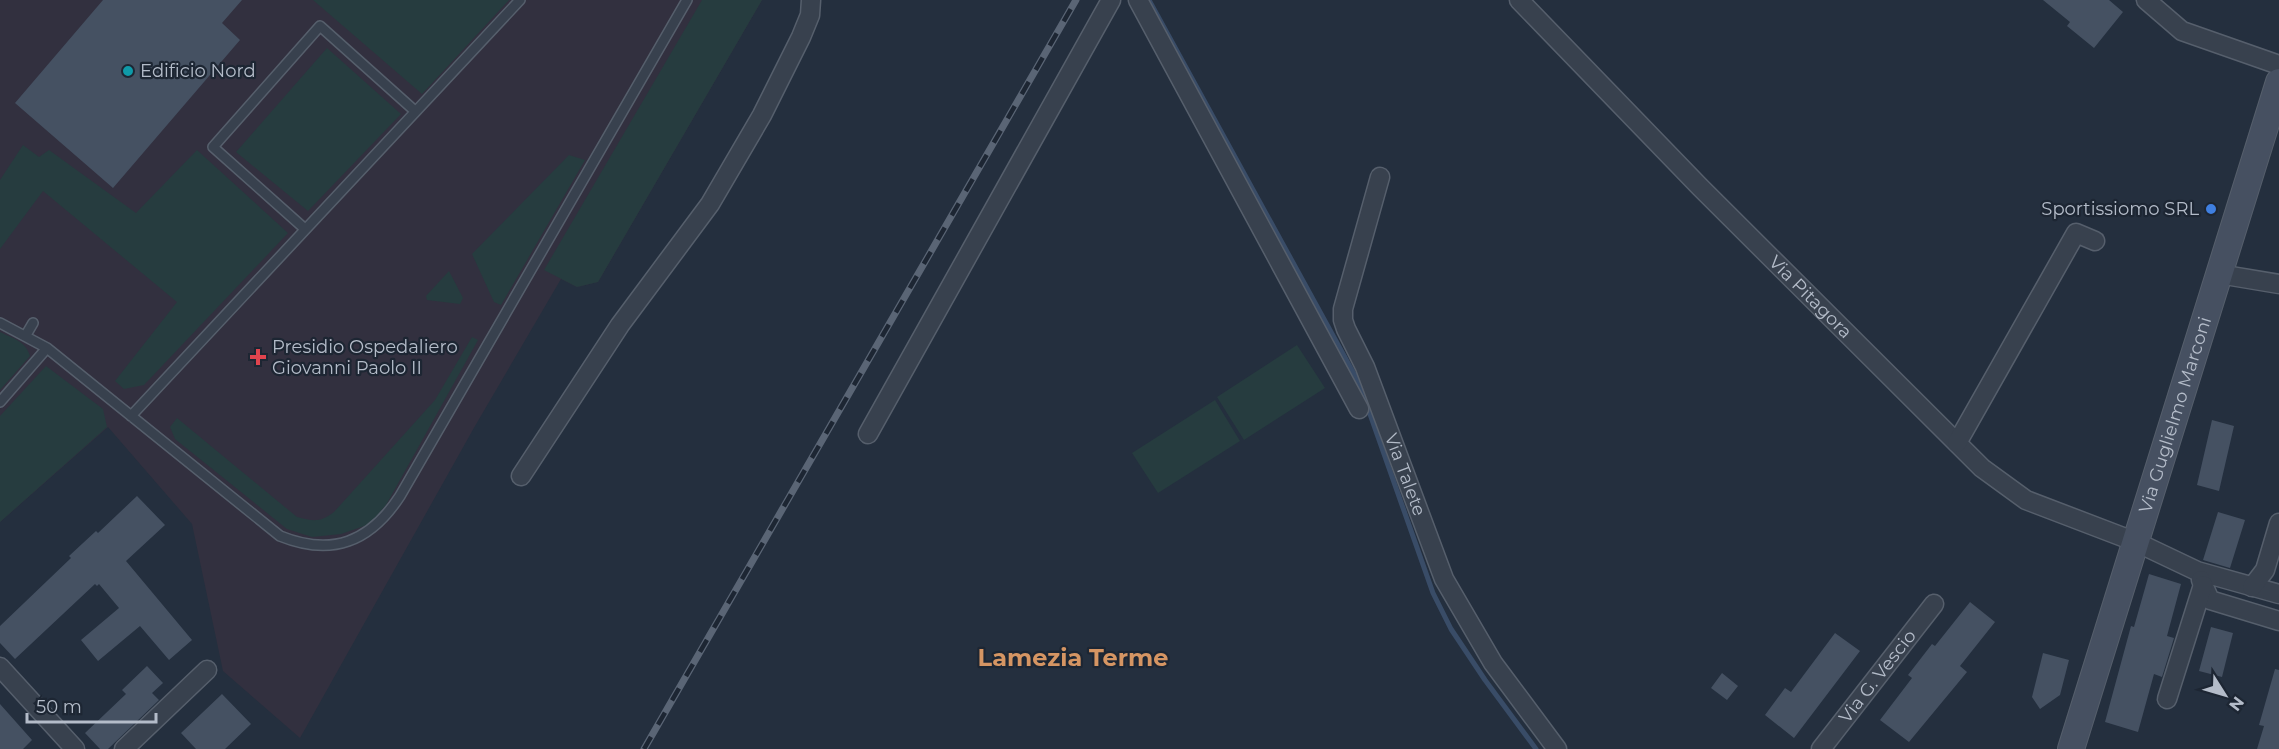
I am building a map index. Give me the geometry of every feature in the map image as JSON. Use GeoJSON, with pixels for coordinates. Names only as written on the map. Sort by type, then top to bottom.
{"type":"FeatureCollection","features":[{"type":"Feature","properties":{"kind":"main road","name":"Via Guglielmo Marconi"},"geometry":{"type":"LineString","coordinates":[[2071,749],[2279,82]]}},
{"type":"Feature","properties":{"kind":"street"},"geometry":{"type":"LineString","coordinates":[[521,476],[620,325],[710,204],[762,115],[796,47],[810,15],[812,0]]}},
{"type":"Feature","properties":{"kind":"street"},"geometry":{"type":"LineString","coordinates":[[868,434],[1111,0]]}},
{"type":"Feature","properties":{"kind":"street"},"geometry":{"type":"LineString","coordinates":[[1138,0],[1359,409]]}},
{"type":"Feature","properties":{"kind":"street","name":"Via Pitagora"},"geometry":{"type":"LineString","coordinates":[[1519,0],[1700,187],[1982,468],[2025,500],[2136,542],[2200,578]]}},
{"type":"Feature","properties":{"kind":"street"},"geometry":{"type":"LineString","coordinates":[[2146,0],[2182,31],[2279,65]]}},
{"type":"Feature","properties":{"kind":"street"},"geometry":{"type":"LineString","coordinates":[[1318,334],[1343,320],[1380,177]]}},
{"type":"Feature","properties":{"kind":"street"},"geometry":{"type":"LineString","coordinates":[[1957,443],[2076,233],[2096,241]]}},
{"type":"Feature","properties":{"kind":"street"},"geometry":{"type":"LineString","coordinates":[[2219,274],[2279,284]]}},
{"type":"Feature","properties":{"kind":"street","name":"Via Talete"},"geometry":{"type":"LineString","coordinates":[[1343,320],[1365,367],[1444,579],[1493,663],[1557,749]]}},
{"type":"Feature","properties":{"kind":"street"},"geometry":{"type":"LineString","coordinates":[[2252,587],[2265,570],[2279,523]]}},
{"type":"Feature","properties":{"kind":"street"},"geometry":{"type":"LineString","coordinates":[[2200,578],[2279,594]]}},
{"type":"Feature","properties":{"kind":"street"},"geometry":{"type":"LineString","coordinates":[[2200,578],[2210,600],[2279,621]]}},
{"type":"Feature","properties":{"kind":"street"},"geometry":{"type":"LineString","coordinates":[[2168,699],[2200,578]]}},
{"type":"Feature","properties":{"kind":"street","name":"Via G. Vescio"},"geometry":{"type":"LineString","coordinates":[[1821,749],[1934,604]]}},
{"type":"Feature","properties":{"kind":"street"},"geometry":{"type":"LineString","coordinates":[[0,667],[75,749]]}},
{"type":"Feature","properties":{"kind":"street"},"geometry":{"type":"LineString","coordinates":[[124,749],[207,670]]}},
{"type":"Feature","properties":{"kind":"lane"},"geometry":{"type":"LineString","coordinates":[[131,416],[520,0]]}},
{"type":"Feature","properties":{"kind":"lane"},"geometry":{"type":"LineString","coordinates":[[0,323],[47,348],[280,536],[301,544],[338,544],[357,537],[374,528],[388,514],[400,496],[687,0]]}},
{"type":"Feature","properties":{"kind":"lane"},"geometry":{"type":"LineString","coordinates":[[305,229],[213,147],[320,26],[416,111]]}},
{"type":"Feature","properties":{"kind":"lane"},"geometry":{"type":"LineString","coordinates":[[26,335],[33,322]]}},
{"type":"Feature","properties":{"kind":"lane"},"geometry":{"type":"LineString","coordinates":[[0,402],[47,348]]}},
{"type":"Feature","properties":{"kind":"shaded area","name":"Presidio Ospedaliero Giovanni Paolo II"},"geometry":{"type":"Polygon","coordinates":[[[0,0],[762,0],[598,282],[577,287],[561,279],[475,426],[300,738],[223,671],[192,524],[108,427],[0,522],[0,0]]]}},
{"type":"Feature","properties":{"kind":"green space"},"geometry":{"type":"Polygon","coordinates":[[[313,0],[509,0],[422,94],[313,0]]]}},
{"type":"Feature","properties":{"kind":"green space"},"geometry":{"type":"Polygon","coordinates":[[[702,0],[762,0],[598,282],[577,287],[544,270],[702,0]]]}},
{"type":"Feature","properties":{"kind":"green space"},"geometry":{"type":"Polygon","coordinates":[[[327,48],[401,114],[308,211],[236,152],[327,48]]]}},
{"type":"Feature","properties":{"kind":"green space"},"geometry":{"type":"Polygon","coordinates":[[[23,145],[39,157],[49,150],[136,213],[197,150],[288,233],[144,385],[124,389],[115,381],[177,302],[43,191],[0,249],[0,180],[23,145]]]}},
{"type":"Feature","properties":{"kind":"green space"},"geometry":{"type":"Polygon","coordinates":[[[569,155],[585,160],[501,305],[494,302],[472,254],[569,155]]]}},
{"type":"Feature","properties":{"kind":"green space"},"geometry":{"type":"Polygon","coordinates":[[[449,271],[463,298],[460,304],[427,300],[426,296],[449,271]]]}},
{"type":"Feature","properties":{"kind":"green space"},"geometry":{"type":"Polygon","coordinates":[[[0,332],[22,343],[30,356],[0,390],[0,332]]]}},
{"type":"Feature","properties":{"kind":"green space"},"geometry":{"type":"Polygon","coordinates":[[[472,337],[478,340],[386,505],[370,524],[341,534],[312,537],[287,529],[175,439],[170,427],[177,418],[297,517],[320,519],[334,512],[435,400],[472,337]]]}},
{"type":"Feature","properties":{"kind":"green space"},"geometry":{"type":"Polygon","coordinates":[[[1297,345],[1325,388],[1244,440],[1217,397],[1297,345]]]}},
{"type":"Feature","properties":{"kind":"green space"},"geometry":{"type":"Polygon","coordinates":[[[46,366],[103,409],[107,427],[0,522],[0,416],[46,366]]]}},
{"type":"Feature","properties":{"kind":"green space"},"geometry":{"type":"Polygon","coordinates":[[[1215,400],[1240,441],[1158,493],[1132,453],[1215,400]]]}},
{"type":"Feature","properties":{"kind":"building","name":"Edificio Nord"},"geometry":{"type":"Polygon","coordinates":[[[103,0],[242,0],[222,23],[240,40],[113,188],[15,103],[103,0]]]}},
{"type":"Feature","properties":{"kind":"building"},"geometry":{"type":"Polygon","coordinates":[[[2043,0],[2109,0],[2123,12],[2094,48],[2067,26],[2070,22],[2043,0]]]}},
{"type":"Feature","properties":{"kind":"building"},"geometry":{"type":"Polygon","coordinates":[[[2212,420],[2234,426],[2219,491],[2197,485],[2212,420]]]}},
{"type":"Feature","properties":{"kind":"building"},"geometry":{"type":"Polygon","coordinates":[[[137,496],[165,525],[126,561],[192,640],[169,660],[140,626],[98,661],[81,640],[119,608],[99,584],[97,586],[95,584],[15,659],[0,643],[0,626],[71,558],[69,556],[96,531],[98,533],[137,496]]]}},
{"type":"Feature","properties":{"kind":"building"},"geometry":{"type":"Polygon","coordinates":[[[2218,512],[2245,520],[2230,568],[2203,560],[2218,512]]]}},
{"type":"Feature","properties":{"kind":"building"},"geometry":{"type":"Polygon","coordinates":[[[2149,574],[2181,584],[2167,636],[2174,638],[2162,677],[2154,674],[2138,732],[2105,722],[2131,626],[2134,627],[2149,574]]]}},
{"type":"Feature","properties":{"kind":"building"},"geometry":{"type":"Polygon","coordinates":[[[1970,602],[1995,622],[1960,666],[1967,672],[1909,742],[1880,720],[1912,678],[1908,675],[1932,644],[1935,646],[1970,602]]]}},
{"type":"Feature","properties":{"kind":"building"},"geometry":{"type":"Polygon","coordinates":[[[2211,627],[2233,633],[2222,677],[2199,671],[2211,627]]]}},
{"type":"Feature","properties":{"kind":"building"},"geometry":{"type":"Polygon","coordinates":[[[1835,633],[1860,651],[1794,738],[1765,715],[1785,688],[1791,692],[1835,633]]]}},
{"type":"Feature","properties":{"kind":"building"},"geometry":{"type":"Polygon","coordinates":[[[2043,653],[2069,660],[2060,695],[2040,709],[2032,697],[2043,653]]]}},
{"type":"Feature","properties":{"kind":"building"},"geometry":{"type":"Polygon","coordinates":[[[147,666],[163,683],[152,693],[159,700],[108,749],[100,749],[85,733],[126,694],[122,690],[147,666]]]}},
{"type":"Feature","properties":{"kind":"building"},"geometry":{"type":"Polygon","coordinates":[[[2275,669],[2279,670],[2279,749],[2257,749],[2264,726],[2259,725],[2275,669]]]}},
{"type":"Feature","properties":{"kind":"building"},"geometry":{"type":"Polygon","coordinates":[[[1722,673],[1738,686],[1727,700],[1711,688],[1722,673]]]}},
{"type":"Feature","properties":{"kind":"building"},"geometry":{"type":"Polygon","coordinates":[[[222,694],[251,724],[225,749],[196,749],[181,733],[222,694]]]}},
{"type":"Feature","properties":{"kind":"building"},"geometry":{"type":"Polygon","coordinates":[[[0,704],[32,740],[23,749],[0,749],[0,704]]]}},
{"type":"Feature","properties":{"kind":"waterway"},"geometry":{"type":"LineString","coordinates":[[1149,0],[1359,383],[1433,593],[1451,629],[1536,749]]}},
{"type":"Feature","properties":{"kind":"railway"},"geometry":{"type":"LineString","coordinates":[[644,749],[1076,0]]}},
{"type":"Feature","properties":{"kind":"place","name":"Edificio Nord"},"geometry":{"type":"Point","coordinates":[128,71]}},
{"type":"Feature","properties":{"kind":"place","name":"Sportissiomo SRL"},"geometry":{"type":"Point","coordinates":[2211,209]}},
{"type":"Feature","properties":{"kind":"place","name":"Presidio Ospedaliero Giovanni Paolo II"},"geometry":{"type":"Point","coordinates":[258,357]}},
{"type":"Feature","properties":{"kind":"district","name":"Lamezia Terme"},"geometry":{"type":"Point","coordinates":[1073,657]}}]}
